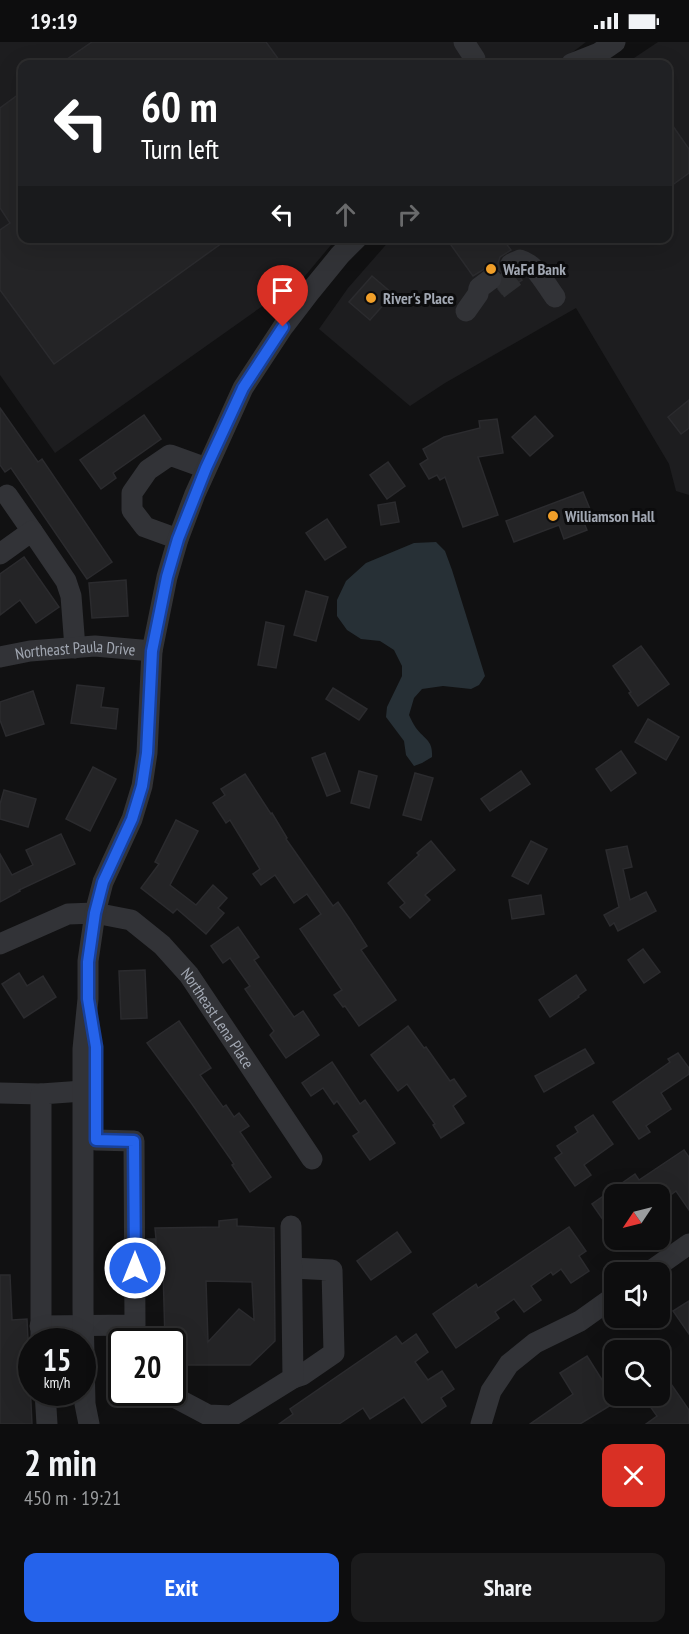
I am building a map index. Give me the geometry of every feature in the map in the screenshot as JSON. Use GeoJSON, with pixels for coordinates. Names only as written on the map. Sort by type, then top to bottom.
{"type":"FeatureCollection","features":[{"type":"Feature","properties":{"kind":"street"},"geometry":{"type":"LineString","coordinates":[[582,60],[601,53]]}},
{"type":"Feature","properties":{"kind":"street"},"geometry":{"type":"LineString","coordinates":[[100,1424],[90,1324],[83,1091],[88,962],[95,913],[103,882],[132,819],[142,786],[147,753],[152,651],[167,577],[178,539],[206,468],[243,388],[283,327],[352,243]]}},
{"type":"Feature","properties":{"kind":"street"},"geometry":{"type":"LineString","coordinates":[[519,267],[537,271],[555,297]]}},
{"type":"Feature","properties":{"kind":"street"},"geometry":{"type":"LineString","coordinates":[[178,539],[145,527],[132,510],[132,493],[148,470],[170,455],[206,468]]}},
{"type":"Feature","properties":{"kind":"street"},"geometry":{"type":"LineString","coordinates":[[7,495],[66,581],[72,596],[75,648]]}},
{"type":"Feature","properties":{"kind":"street"},"geometry":{"type":"LineString","coordinates":[[0,554],[32,531]]}},
{"type":"Feature","properties":{"kind":"street","name":"Northeast Paula Drive"},"geometry":{"type":"LineString","coordinates":[[0,657],[30,651],[95,646],[152,651]]}},
{"type":"Feature","properties":{"kind":"street","name":"Northeast Lena Place"},"geometry":{"type":"LineString","coordinates":[[0,944],[68,914],[95,913],[131,920],[162,945],[189,975],[312,1159]]}},
{"type":"Feature","properties":{"kind":"street"},"geometry":{"type":"LineString","coordinates":[[88,999],[96,1047],[96,1140],[85,1404],[89,1424]]}},
{"type":"Feature","properties":{"kind":"street"},"geometry":{"type":"LineString","coordinates":[[0,1093],[41,1094],[83,1091]]}},
{"type":"Feature","properties":{"kind":"street"},"geometry":{"type":"LineString","coordinates":[[41,1094],[41,1328]]}},
{"type":"Feature","properties":{"kind":"street"},"geometry":{"type":"LineString","coordinates":[[96,1140],[134,1141],[140,1247],[134,1328]]}},
{"type":"Feature","properties":{"kind":"street"},"geometry":{"type":"LineString","coordinates":[[291,1226],[293,1378]]}},
{"type":"Feature","properties":{"kind":"street"},"geometry":{"type":"LineString","coordinates":[[663,1262],[689,1244]]}},
{"type":"Feature","properties":{"kind":"street"},"geometry":{"type":"LineString","coordinates":[[186,1403],[208,1415],[232,1416],[293,1378],[303,1375],[334,1353],[332,1270],[292,1268]]}},
{"type":"Feature","properties":{"kind":"street"},"geometry":{"type":"LineString","coordinates":[[481,1424],[491,1391],[509,1364],[535,1343],[580,1321],[604,1304]]}},
{"type":"Feature","properties":{"kind":"street"},"geometry":{"type":"LineString","coordinates":[[68,1328],[90,1324],[110,1328]]}},
{"type":"Feature","properties":{"kind":"street"},"geometry":{"type":"LineString","coordinates":[[46,1406],[47,1424]]}},
{"type":"Feature","properties":{"kind":"shaded area"},"geometry":{"type":"Polygon","coordinates":[[[0,42],[586,42],[562,60],[18,60],[18,243],[333,243],[305,276],[55,453],[0,375],[0,42]]]}},
{"type":"Feature","properties":{"kind":"shaded area"},"geometry":{"type":"Polygon","coordinates":[[[658,42],[689,42],[689,495],[676,491],[669,464],[576,308],[445,383],[410,406],[319,329],[348,288],[387,243],[672,243],[672,60],[631,60],[658,42]]]}},
{"type":"Feature","properties":{"kind":"shaded area"},"geometry":{"type":"Polygon","coordinates":[[[436,542],[445,551],[452,570],[485,676],[479,685],[471,689],[443,686],[422,689],[414,698],[409,715],[416,728],[430,744],[432,757],[414,766],[406,755],[404,741],[386,717],[387,707],[402,676],[402,666],[394,650],[380,641],[361,639],[347,630],[337,616],[337,600],[346,581],[366,563],[414,543],[436,542]]]}},
{"type":"Feature","properties":{"kind":"building"},"geometry":{"type":"Polygon","coordinates":[[[92,42],[266,42],[279,60],[66,60],[92,42]]]}},
{"type":"Feature","properties":{"kind":"building"},"geometry":{"type":"Polygon","coordinates":[[[18,95],[18,243],[222,243],[54,364],[0,290],[0,230],[10,223],[0,208],[0,108],[18,95]]]}},
{"type":"Feature","properties":{"kind":"building"},"geometry":{"type":"Polygon","coordinates":[[[672,125],[689,149],[689,173],[672,185],[672,125]]]}},
{"type":"Feature","properties":{"kind":"building"},"geometry":{"type":"Polygon","coordinates":[[[450,243],[506,243],[511,250],[500,257],[498,263],[500,271],[489,266],[473,276],[450,243]]]}},
{"type":"Feature","properties":{"kind":"building"},"geometry":{"type":"Polygon","coordinates":[[[502,272],[509,277],[518,275],[522,280],[502,294],[498,289],[503,283],[502,272]]]}},
{"type":"Feature","properties":{"kind":"building","name":"River's Place"},"geometry":{"type":"Polygon","coordinates":[[[372,276],[393,294],[370,320],[349,302],[372,276]]]}},
{"type":"Feature","properties":{"kind":"building"},"geometry":{"type":"Polygon","coordinates":[[[689,400],[689,428],[681,434],[668,417],[689,400]]]}},
{"type":"Feature","properties":{"kind":"building"},"geometry":{"type":"Polygon","coordinates":[[[0,408],[38,462],[42,459],[112,562],[87,579],[11,468],[5,472],[0,465],[0,408]]]}},
{"type":"Feature","properties":{"kind":"building"},"geometry":{"type":"Polygon","coordinates":[[[144,415],[161,439],[113,473],[116,478],[101,489],[80,460],[144,415]]]}},
{"type":"Feature","properties":{"kind":"building"},"geometry":{"type":"Polygon","coordinates":[[[535,416],[553,436],[530,456],[512,437],[535,416]]]}},
{"type":"Feature","properties":{"kind":"building"},"geometry":{"type":"Polygon","coordinates":[[[497,419],[503,453],[478,457],[498,515],[463,527],[445,477],[440,480],[437,475],[429,479],[420,464],[428,459],[423,449],[444,437],[480,428],[479,421],[497,419]]]}},
{"type":"Feature","properties":{"kind":"building"},"geometry":{"type":"Polygon","coordinates":[[[388,462],[405,486],[387,499],[370,475],[388,462]]]}},
{"type":"Feature","properties":{"kind":"building","name":"Williamson Hall"},"geometry":{"type":"Polygon","coordinates":[[[583,492],[592,514],[582,518],[587,530],[564,539],[559,525],[514,542],[506,521],[583,492]]]}},
{"type":"Feature","properties":{"kind":"building"},"geometry":{"type":"Polygon","coordinates":[[[395,502],[399,522],[381,525],[378,505],[395,502]]]}},
{"type":"Feature","properties":{"kind":"building"},"geometry":{"type":"Polygon","coordinates":[[[327,519],[346,547],[325,560],[306,533],[327,519]]]}},
{"type":"Feature","properties":{"kind":"building"},"geometry":{"type":"Polygon","coordinates":[[[24,557],[59,607],[36,623],[20,600],[0,615],[0,574],[24,557]]]}},
{"type":"Feature","properties":{"kind":"building"},"geometry":{"type":"Polygon","coordinates":[[[126,580],[128,616],[92,618],[89,583],[126,580]]]}},
{"type":"Feature","properties":{"kind":"building"},"geometry":{"type":"Polygon","coordinates":[[[306,591],[328,597],[316,641],[294,635],[306,591]]]}},
{"type":"Feature","properties":{"kind":"building"},"geometry":{"type":"Polygon","coordinates":[[[266,622],[284,626],[276,668],[258,665],[266,622]]]}},
{"type":"Feature","properties":{"kind":"building"},"geometry":{"type":"Polygon","coordinates":[[[641,646],[669,684],[638,706],[613,666],[641,646]]]}},
{"type":"Feature","properties":{"kind":"building"},"geometry":{"type":"Polygon","coordinates":[[[77,685],[104,688],[101,707],[118,709],[116,729],[71,723],[77,685]]]}},
{"type":"Feature","properties":{"kind":"building"},"geometry":{"type":"Polygon","coordinates":[[[333,688],[367,709],[359,720],[326,699],[333,688]]]}},
{"type":"Feature","properties":{"kind":"building"},"geometry":{"type":"Polygon","coordinates":[[[33,691],[44,724],[6,736],[0,720],[0,702],[33,691]]]}},
{"type":"Feature","properties":{"kind":"building"},"geometry":{"type":"Polygon","coordinates":[[[648,719],[679,737],[666,760],[635,742],[648,719]]]}},
{"type":"Feature","properties":{"kind":"building"},"geometry":{"type":"Polygon","coordinates":[[[621,751],[636,773],[611,791],[596,769],[621,751]]]}},
{"type":"Feature","properties":{"kind":"building"},"geometry":{"type":"Polygon","coordinates":[[[325,753],[340,791],[327,796],[312,758],[325,753]]]}},
{"type":"Feature","properties":{"kind":"building"},"geometry":{"type":"Polygon","coordinates":[[[93,767],[116,779],[90,831],[66,819],[93,767]]]}},
{"type":"Feature","properties":{"kind":"building"},"geometry":{"type":"Polygon","coordinates":[[[359,771],[377,776],[369,808],[351,803],[359,771]]]}},
{"type":"Feature","properties":{"kind":"building"},"geometry":{"type":"Polygon","coordinates":[[[521,771],[530,784],[490,811],[481,799],[521,771]]]}},
{"type":"Feature","properties":{"kind":"building"},"geometry":{"type":"Polygon","coordinates":[[[415,773],[433,778],[421,820],[403,815],[415,773]]]}},
{"type":"Feature","properties":{"kind":"building"},"geometry":{"type":"Polygon","coordinates":[[[245,774],[272,813],[286,839],[333,906],[338,902],[349,918],[367,946],[361,950],[396,1000],[359,1026],[334,995],[342,990],[300,929],[321,914],[307,894],[294,903],[275,875],[261,885],[253,874],[260,869],[230,820],[226,823],[213,803],[225,795],[221,789],[245,774]]]}},
{"type":"Feature","properties":{"kind":"building"},"geometry":{"type":"Polygon","coordinates":[[[4,790],[36,799],[28,827],[0,819],[0,804],[4,790]]]}},
{"type":"Feature","properties":{"kind":"building"},"geometry":{"type":"Polygon","coordinates":[[[176,820],[198,831],[170,885],[196,905],[213,885],[227,898],[218,908],[224,913],[206,934],[177,909],[173,913],[141,888],[159,864],[155,862],[176,820]]]}},
{"type":"Feature","properties":{"kind":"building"},"geometry":{"type":"Polygon","coordinates":[[[61,834],[75,864],[19,890],[0,902],[0,854],[12,875],[33,865],[26,850],[61,834]]]}},
{"type":"Feature","properties":{"kind":"building"},"geometry":{"type":"Polygon","coordinates":[[[431,841],[455,870],[425,895],[430,900],[410,918],[400,907],[405,903],[388,883],[431,841]]]}},
{"type":"Feature","properties":{"kind":"building"},"geometry":{"type":"Polygon","coordinates":[[[531,841],[547,849],[528,884],[512,876],[531,841]]]}},
{"type":"Feature","properties":{"kind":"building"},"geometry":{"type":"Polygon","coordinates":[[[627,846],[632,867],[623,869],[630,900],[646,892],[656,911],[618,931],[614,923],[610,926],[604,915],[619,907],[606,850],[627,846]]]}},
{"type":"Feature","properties":{"kind":"building"},"geometry":{"type":"Polygon","coordinates":[[[541,895],[544,914],[512,919],[509,900],[541,895]]]}},
{"type":"Feature","properties":{"kind":"building"},"geometry":{"type":"Polygon","coordinates":[[[238,927],[259,957],[254,960],[294,1017],[303,1011],[319,1035],[286,1058],[270,1035],[274,1031],[245,989],[250,986],[230,958],[223,963],[211,946],[238,927]]]}},
{"type":"Feature","properties":{"kind":"building"},"geometry":{"type":"Polygon","coordinates":[[[643,949],[660,972],[644,983],[628,960],[643,949]]]}},
{"type":"Feature","properties":{"kind":"building"},"geometry":{"type":"Polygon","coordinates":[[[145,970],[147,1018],[121,1019],[119,971],[145,970]]]}},
{"type":"Feature","properties":{"kind":"building"},"geometry":{"type":"Polygon","coordinates":[[[19,973],[27,986],[43,976],[56,997],[24,1018],[2,984],[19,973]]]}},
{"type":"Feature","properties":{"kind":"building"},"geometry":{"type":"Polygon","coordinates":[[[576,975],[586,990],[550,1017],[539,1000],[576,975]]]}},
{"type":"Feature","properties":{"kind":"building"},"geometry":{"type":"Polygon","coordinates":[[[179,1021],[211,1068],[200,1075],[223,1107],[226,1105],[234,1117],[239,1113],[249,1126],[240,1132],[271,1177],[250,1192],[232,1165],[234,1164],[147,1043],[179,1021]]]}},
{"type":"Feature","properties":{"kind":"building"},"geometry":{"type":"Polygon","coordinates":[[[408,1026],[450,1081],[454,1079],[466,1096],[453,1106],[464,1123],[441,1138],[433,1125],[435,1124],[407,1084],[398,1091],[371,1055],[408,1026]]]}},
{"type":"Feature","properties":{"kind":"building"},"geometry":{"type":"Polygon","coordinates":[[[585,1049],[594,1063],[544,1092],[535,1076],[585,1049]]]}},
{"type":"Feature","properties":{"kind":"building"},"geometry":{"type":"Polygon","coordinates":[[[678,1053],[689,1068],[689,1074],[661,1093],[671,1109],[646,1126],[650,1132],[639,1139],[613,1102],[670,1062],[668,1059],[678,1053]]]}},
{"type":"Feature","properties":{"kind":"building"},"geometry":{"type":"Polygon","coordinates":[[[332,1062],[360,1104],[365,1100],[395,1143],[370,1160],[353,1136],[359,1132],[337,1101],[334,1104],[323,1088],[311,1096],[302,1083],[332,1062]]]}},
{"type":"Feature","properties":{"kind":"building"},"geometry":{"type":"Polygon","coordinates":[[[593,1115],[613,1144],[584,1165],[591,1175],[575,1186],[555,1158],[562,1153],[557,1146],[578,1132],[575,1127],[593,1115]]]}},
{"type":"Feature","properties":{"kind":"building"},"geometry":{"type":"Polygon","coordinates":[[[684,1150],[689,1157],[689,1210],[676,1191],[670,1196],[670,1184],[621,1184],[635,1174],[639,1180],[684,1150]]]}},
{"type":"Feature","properties":{"kind":"building"},"geometry":{"type":"Polygon","coordinates":[[[604,1196],[604,1221],[592,1204],[604,1196]]]}},
{"type":"Feature","properties":{"kind":"building"},"geometry":{"type":"Polygon","coordinates":[[[237,1219],[237,1226],[274,1228],[275,1341],[250,1365],[186,1365],[186,1328],[165,1328],[163,1268],[155,1267],[155,1257],[147,1257],[147,1239],[156,1239],[155,1228],[219,1227],[219,1221],[237,1219]],[[206,1281],[208,1342],[239,1309],[254,1320],[252,1282],[206,1281]]]}},
{"type":"Feature","properties":{"kind":"building"},"geometry":{"type":"Polygon","coordinates":[[[569,1227],[586,1251],[579,1256],[589,1271],[571,1283],[561,1269],[553,1275],[551,1272],[531,1286],[541,1300],[524,1312],[514,1299],[495,1312],[499,1318],[456,1348],[433,1314],[476,1284],[478,1288],[569,1227]]]}},
{"type":"Feature","properties":{"kind":"building"},"geometry":{"type":"Polygon","coordinates":[[[397,1232],[411,1252],[371,1280],[357,1261],[397,1232]]]}},
{"type":"Feature","properties":{"kind":"building"},"geometry":{"type":"Polygon","coordinates":[[[0,1275],[10,1275],[12,1320],[27,1319],[27,1328],[18,1328],[18,1406],[31,1406],[32,1424],[0,1424],[0,1275]]]}},
{"type":"Feature","properties":{"kind":"building"},"geometry":{"type":"Polygon","coordinates":[[[689,1301],[689,1334],[673,1311],[689,1301]]]}},
{"type":"Feature","properties":{"kind":"building"},"geometry":{"type":"Polygon","coordinates":[[[416,1334],[428,1352],[415,1362],[428,1380],[442,1371],[454,1389],[441,1398],[446,1406],[422,1423],[404,1397],[370,1419],[363,1408],[339,1424],[279,1424],[293,1414],[290,1409],[396,1336],[402,1344],[416,1334]]]}},
{"type":"Feature","properties":{"kind":"building"},"geometry":{"type":"Polygon","coordinates":[[[587,1356],[604,1383],[604,1406],[609,1406],[580,1424],[530,1424],[573,1394],[560,1373],[587,1356]]]}},
{"type":"Feature","properties":{"kind":"building"},"geometry":{"type":"Polygon","coordinates":[[[670,1382],[689,1410],[689,1424],[646,1424],[657,1416],[650,1406],[670,1406],[670,1382]]]}},
{"type":"Feature","properties":{"kind":"tunnel"},"geometry":{"type":"LineString","coordinates":[[498,289],[518,274]]}},
{"type":"Feature","properties":{"kind":"tunnel"},"geometry":{"type":"LineString","coordinates":[[146,1239],[147,1257]]}},
{"type":"Feature","properties":{"kind":"place","name":"WaFd Bank"},"geometry":{"type":"Point","coordinates":[491,269]}},
{"type":"Feature","properties":{"kind":"place","name":"River's Place"},"geometry":{"type":"Point","coordinates":[371,298]}},
{"type":"Feature","properties":{"kind":"place","name":"Williamson Hall"},"geometry":{"type":"Point","coordinates":[553,516]}},
{"type":"Feature","properties":{"kind":"route"},"geometry":{"type":"LineString","coordinates":[[135,1268],[134,1141],[96,1140],[96,1047],[88,999],[88,962],[95,913],[103,882],[132,819],[142,786],[147,753],[152,651],[167,577],[178,539],[206,468],[243,388],[283,327]]}}]}
